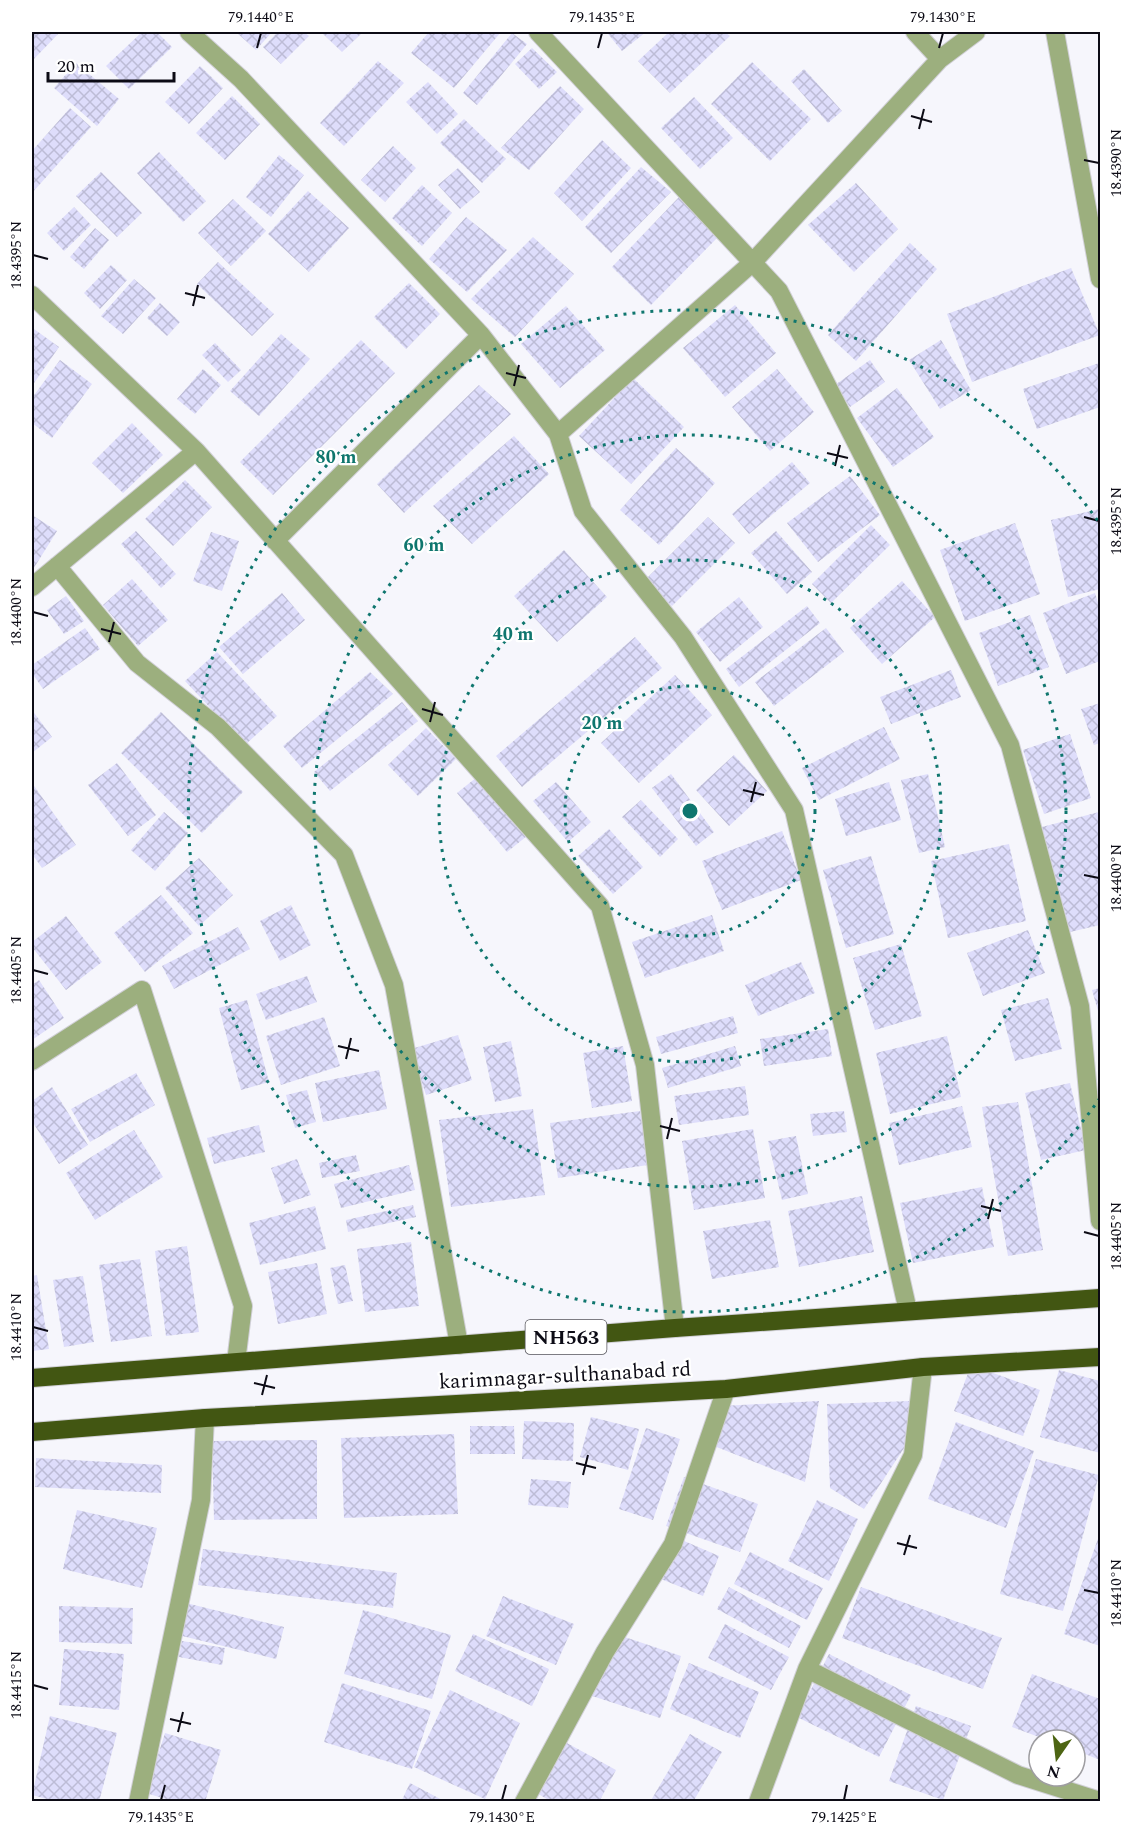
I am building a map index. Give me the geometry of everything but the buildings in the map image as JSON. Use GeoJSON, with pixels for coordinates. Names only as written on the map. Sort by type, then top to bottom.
{"type":"FeatureCollection","features":[{"type":"Feature","properties":{"kind":"highway","name":"NH563"},"geometry":{"type":"LineString","coordinates":[[32,1378],[675,1328],[1101,1298]]}},
{"type":"Feature","properties":{"kind":"highway","name":"karimnagar-sulthanabad rd"},"geometry":{"type":"LineString","coordinates":[[32,1432],[205,1418],[726,1389],[923,1367],[1101,1357]]}},
{"type":"Feature","properties":{"kind":"street"},"geometry":{"type":"LineString","coordinates":[[189,32],[241,79],[482,335],[558,434],[583,511],[683,637],[794,810],[908,1311]]}},
{"type":"Feature","properties":{"kind":"street"},"geometry":{"type":"LineString","coordinates":[[538,32],[779,291],[1010,745],[1080,1006],[1101,1221]]}},
{"type":"Feature","properties":{"kind":"street"},"geometry":{"type":"LineString","coordinates":[[915,32],[940,58]]}},
{"type":"Feature","properties":{"kind":"street"},"geometry":{"type":"LineString","coordinates":[[558,434],[752,263],[940,58],[976,32]]}},
{"type":"Feature","properties":{"kind":"street"},"geometry":{"type":"LineString","coordinates":[[1055,32],[1100,278]]}},
{"type":"Feature","properties":{"kind":"street"},"geometry":{"type":"LineString","coordinates":[[32,295],[196,451],[600,906],[645,1065],[675,1328]]}},
{"type":"Feature","properties":{"kind":"street"},"geometry":{"type":"LineString","coordinates":[[275,541],[482,335]]}},
{"type":"Feature","properties":{"kind":"street"},"geometry":{"type":"LineString","coordinates":[[32,587],[196,451]]}},
{"type":"Feature","properties":{"kind":"street"},"geometry":{"type":"LineString","coordinates":[[57,566],[137,663],[218,727],[344,855],[394,985],[459,1345]]}},
{"type":"Feature","properties":{"kind":"street"},"geometry":{"type":"LineString","coordinates":[[32,1061],[142,990],[243,1306],[236,1362]]}},
{"type":"Feature","properties":{"kind":"street"},"geometry":{"type":"LineString","coordinates":[[758,1802],[807,1669],[913,1455],[923,1367]]}},
{"type":"Feature","properties":{"kind":"street"},"geometry":{"type":"LineString","coordinates":[[524,1802],[605,1652],[673,1544],[726,1389]]}},
{"type":"Feature","properties":{"kind":"street"},"geometry":{"type":"LineString","coordinates":[[138,1802],[201,1500],[205,1418]]}},
{"type":"Feature","properties":{"kind":"street"},"geometry":{"type":"LineString","coordinates":[[807,1669],[1018,1775],[1101,1800]]}}]}
